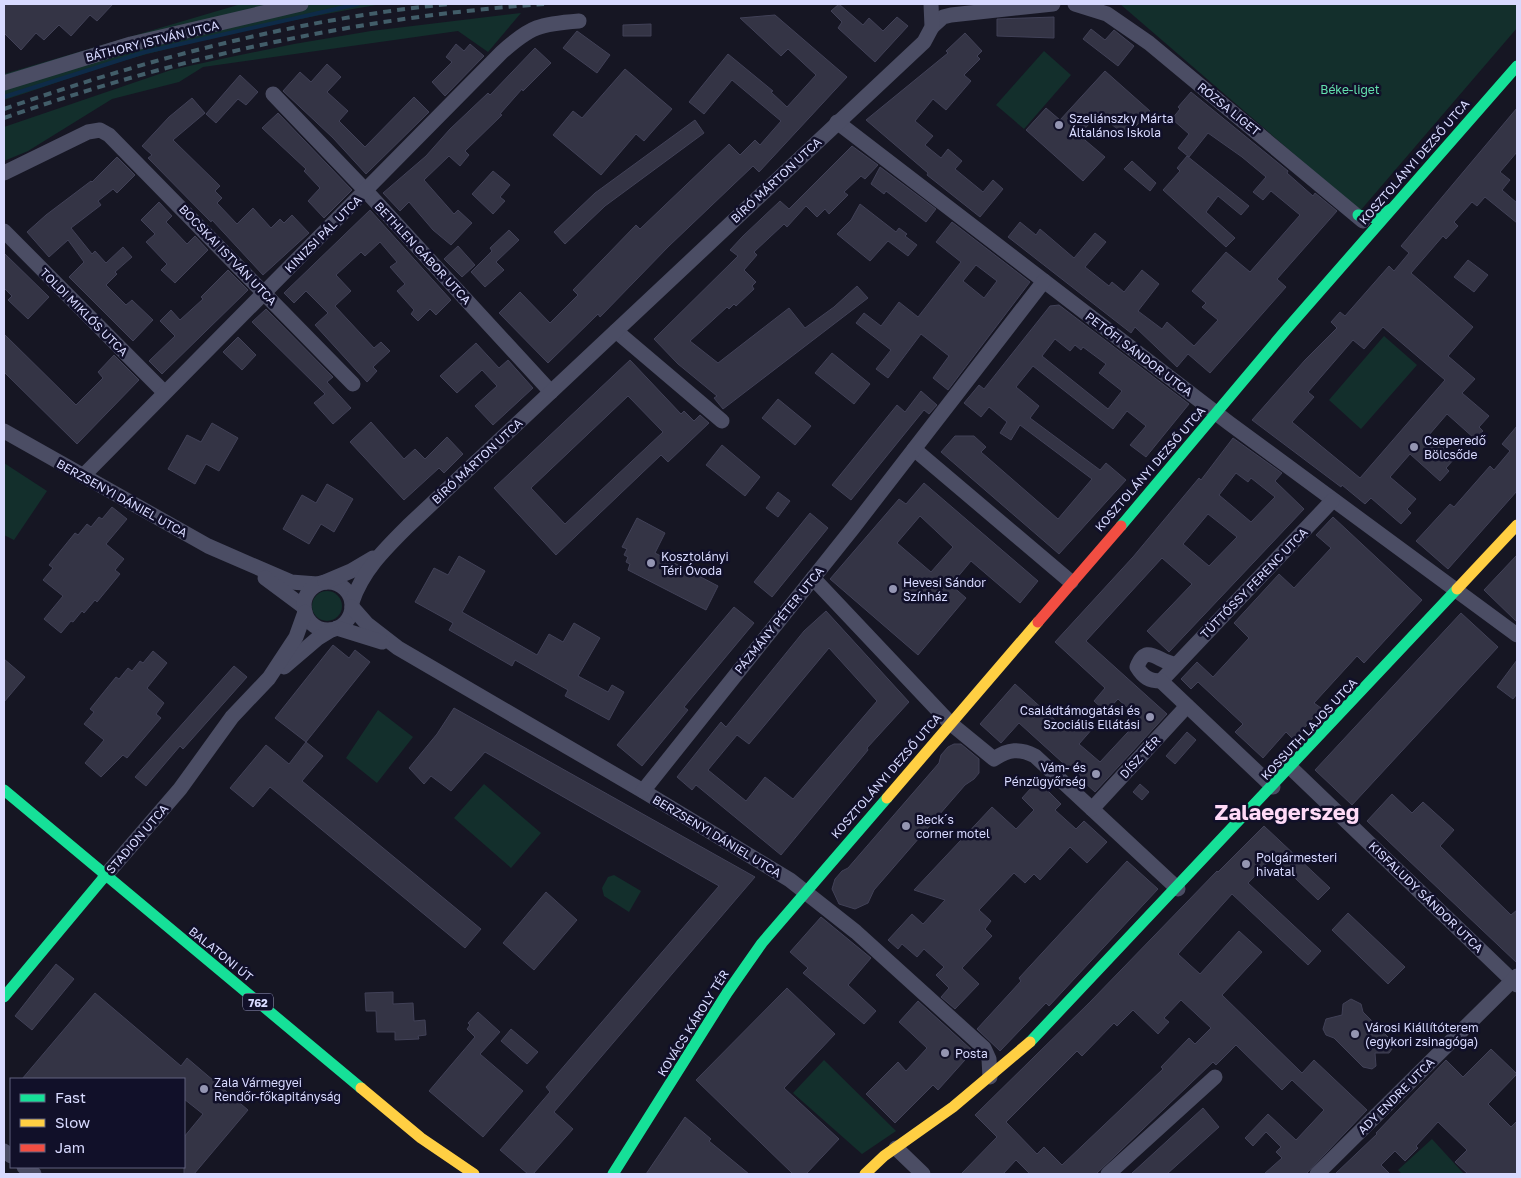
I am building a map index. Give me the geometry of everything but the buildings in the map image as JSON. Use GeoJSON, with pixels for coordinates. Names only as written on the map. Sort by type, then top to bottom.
{"type":"FeatureCollection","features":[{"type":"Feature","properties":{"kind":"main road","name":"KOSZTOLÁNYI DEZSŐ UTCA"},"geometry":{"type":"LineString","coordinates":[[804,891],[1517,66]]}},
{"type":"Feature","properties":{"kind":"main road"},"geometry":{"type":"LineString","coordinates":[[1358,215],[1376,218],[1385,215],[1394,207]]}},
{"type":"Feature","properties":{"kind":"main road","name":"KOSSUTH LAJOS UTCA"},"geometry":{"type":"LineString","coordinates":[[865,1174],[896,1148],[953,1107],[1039,1035],[1517,525]]}},
{"type":"Feature","properties":{"kind":"main road","name":"BALATONI ÚT"},"geometry":{"type":"LineString","coordinates":[[4,790],[421,1138],[474,1174]]}},
{"type":"Feature","properties":{"kind":"main road","name":"STADION UTCA"},"geometry":{"type":"LineString","coordinates":[[4,998],[105,876]]}},
{"type":"Feature","properties":{"kind":"main road","name":"KOVÁCS KÁROLY TÉR"},"geometry":{"type":"LineString","coordinates":[[613,1174],[745,965],[804,891]]}},
{"type":"Feature","properties":{"kind":"main road","name":"BALATONI ÚT"},"geometry":{"type":"LineString","coordinates":[[421,1138],[452,1174]]}},
{"type":"Feature","properties":{"kind":"street","name":"BÁTHORY ISTVÁN UTCA"},"geometry":{"type":"LineString","coordinates":[[4,83],[131,44],[301,4]]}},
{"type":"Feature","properties":{"kind":"street"},"geometry":{"type":"LineString","coordinates":[[932,27],[932,4],[956,15]]}},
{"type":"Feature","properties":{"kind":"street"},"geometry":{"type":"LineString","coordinates":[[932,27],[943,17],[1053,4]]}},
{"type":"Feature","properties":{"kind":"street","name":"RÓZSA LIGET"},"geometry":{"type":"LineString","coordinates":[[1075,4],[1106,14],[1149,43],[1358,215],[1372,232]]}},
{"type":"Feature","properties":{"kind":"street"},"geometry":{"type":"LineString","coordinates":[[924,42],[956,15]]}},
{"type":"Feature","properties":{"kind":"street","name":"KINIZSI PÁL UTCA"},"geometry":{"type":"LineString","coordinates":[[83,476],[502,52],[524,33],[540,25],[579,21]]}},
{"type":"Feature","properties":{"kind":"street","name":"BÍRÓ MÁRTON UTCA"},"geometry":{"type":"LineString","coordinates":[[352,604],[362,578],[382,552],[924,42],[932,27]]}},
{"type":"Feature","properties":{"kind":"street","name":"BETHLEN GÁBOR UTCA"},"geometry":{"type":"LineString","coordinates":[[273,94],[366,191],[551,392]]}},
{"type":"Feature","properties":{"kind":"street","name":"PETŐFI SÁNDOR UTCA"},"geometry":{"type":"LineString","coordinates":[[837,122],[1332,501],[1458,590],[1517,635]]}},
{"type":"Feature","properties":{"kind":"street","name":"BOCSKAI ISTVÁN UTCA"},"geometry":{"type":"LineString","coordinates":[[4,173],[88,132],[100,130],[109,135],[121,145],[354,384]]}},
{"type":"Feature","properties":{"kind":"street","name":"TOLDI MIKLÓS UTCA"},"geometry":{"type":"LineString","coordinates":[[4,231],[164,392]]}},
{"type":"Feature","properties":{"kind":"street","name":"PÁZMÁNY PÉTER UTCA"},"geometry":{"type":"LineString","coordinates":[[643,791],[814,578],[1044,282]]}},
{"type":"Feature","properties":{"kind":"street"},"geometry":{"type":"LineString","coordinates":[[616,331],[722,421]]}},
{"type":"Feature","properties":{"kind":"street","name":"BERZSENYI DÁNIEL UTCA"},"geometry":{"type":"LineString","coordinates":[[4,431],[208,546],[241,562],[291,582],[321,583]]}},
{"type":"Feature","properties":{"kind":"street"},"geometry":{"type":"LineString","coordinates":[[914,449],[1071,582]]}},
{"type":"Feature","properties":{"kind":"street","name":"TÜTTŐSSY FERENC UTCA"},"geometry":{"type":"LineString","coordinates":[[1161,681],[1332,501]]}},
{"type":"Feature","properties":{"kind":"street","name":"BÍRÓ MÁRTON UTCA"},"geometry":{"type":"LineString","coordinates":[[321,583],[351,571],[382,552]]}},
{"type":"Feature","properties":{"kind":"street","name":"BERZSENYI DÁNIEL UTCA"},"geometry":{"type":"LineString","coordinates":[[241,562],[286,592],[304,610]]}},
{"type":"Feature","properties":{"kind":"street"},"geometry":{"type":"LineString","coordinates":[[814,578],[950,723],[994,759],[1012,750],[1029,753],[1178,888]]}},
{"type":"Feature","properties":{"kind":"street"},"geometry":{"type":"LineString","coordinates":[[321,583],[342,586],[348,593],[352,604],[346,622],[334,629],[317,627],[309,621],[304,610],[308,592],[321,583]]}},
{"type":"Feature","properties":{"kind":"street","name":"BERZSENYI DÁNIEL UTCA"},"geometry":{"type":"LineString","coordinates":[[352,604],[367,624],[398,648],[643,791],[804,891],[856,932],[984,1048],[989,1059],[990,1076]]}},
{"type":"Feature","properties":{"kind":"street","name":"STADION UTCA"},"geometry":{"type":"LineString","coordinates":[[269,678],[296,637],[304,610]]}},
{"type":"Feature","properties":{"kind":"street","name":"BERZSENYI DÁNIEL UTCA"},"geometry":{"type":"LineString","coordinates":[[334,629],[398,648]]}},
{"type":"Feature","properties":{"kind":"street","name":"STADION UTCA"},"geometry":{"type":"LineString","coordinates":[[105,876],[180,789],[232,717],[269,678],[318,638],[334,629]]}},
{"type":"Feature","properties":{"kind":"street"},"geometry":{"type":"LineString","coordinates":[[1176,664],[1167,664],[1157,656],[1146,655],[1141,658],[1137,667],[1142,675],[1152,681],[1161,681],[1273,787]]}},
{"type":"Feature","properties":{"kind":"street","name":"DÍSZ TÉR"},"geometry":{"type":"LineString","coordinates":[[1092,809],[1187,706]]}},
{"type":"Feature","properties":{"kind":"street","name":"KISFALUDY SÁNDOR UTCA"},"geometry":{"type":"LineString","coordinates":[[1291,768],[1516,981]]}},
{"type":"Feature","properties":{"kind":"street","name":"ADY ENDRE UTCA"},"geometry":{"type":"LineString","coordinates":[[1316,1174],[1516,981]]}},
{"type":"Feature","properties":{"kind":"street"},"geometry":{"type":"LineString","coordinates":[[1108,1174],[1215,1078]]}},
{"type":"Feature","properties":{"kind":"street"},"geometry":{"type":"LineString","coordinates":[[896,1148],[923,1174]]}},
{"type":"Feature","properties":{"kind":"green space"},"geometry":{"type":"Polygon","coordinates":[[[241,4],[382,4],[274,24],[146,54],[4,100],[4,74],[241,4]]]}},
{"type":"Feature","properties":{"kind":"green space","name":"Béke-liget"},"geometry":{"type":"Polygon","coordinates":[[[1120,4],[1517,4],[1517,28],[1360,211],[1120,4]]]}},
{"type":"Feature","properties":{"kind":"green space"},"geometry":{"type":"Polygon","coordinates":[[[521,13],[488,52],[458,31],[203,67],[179,82],[112,99],[28,151],[4,161],[4,127],[171,70],[294,44],[371,31],[521,13]]]}},
{"type":"Feature","properties":{"kind":"green space"},"geometry":{"type":"Polygon","coordinates":[[[1044,51],[1071,75],[1024,129],[996,105],[1044,51]]]}},
{"type":"Feature","properties":{"kind":"green space"},"geometry":{"type":"Polygon","coordinates":[[[1384,336],[1417,365],[1361,429],[1329,400],[1384,336]]]}},
{"type":"Feature","properties":{"kind":"green space"},"geometry":{"type":"Polygon","coordinates":[[[4,463],[47,491],[14,540],[4,535],[4,463]]]}},
{"type":"Feature","properties":{"kind":"green space"},"geometry":{"type":"Polygon","coordinates":[[[327,591],[337,596],[342,606],[337,616],[327,621],[317,616],[312,606],[317,596],[327,591]]]}},
{"type":"Feature","properties":{"kind":"green space"},"geometry":{"type":"Polygon","coordinates":[[[378,710],[413,737],[377,783],[346,758],[378,710]]]}},
{"type":"Feature","properties":{"kind":"green space"},"geometry":{"type":"Polygon","coordinates":[[[484,784],[541,833],[511,868],[454,818],[484,784]]]}},
{"type":"Feature","properties":{"kind":"green space"},"geometry":{"type":"Polygon","coordinates":[[[614,875],[641,891],[629,912],[604,896],[602,888],[608,877],[614,875]]]}},
{"type":"Feature","properties":{"kind":"green space"},"geometry":{"type":"Polygon","coordinates":[[[824,1060],[896,1131],[862,1154],[793,1093],[824,1060]]]}},
{"type":"Feature","properties":{"kind":"green space"},"geometry":{"type":"Polygon","coordinates":[[[1432,1139],[1464,1174],[1402,1174],[1398,1170],[1432,1139]]]}},
{"type":"Feature","properties":{"kind":"waterway"},"geometry":{"type":"LineString","coordinates":[[4,97],[145,52],[358,4]]}},
{"type":"Feature","properties":{"kind":"railway"},"geometry":{"type":"LineString","coordinates":[[4,109],[113,74],[224,43],[336,20],[449,4]]}},
{"type":"Feature","properties":{"kind":"railway"},"geometry":{"type":"LineString","coordinates":[[4,118],[136,76],[270,43],[406,19],[544,4]]}},
{"type":"Feature","properties":{"kind":"traffic: fast"},"geometry":{"type":"LineString","coordinates":[[1121,526],[1285,331],[1517,66]]}},
{"type":"Feature","properties":{"kind":"traffic: fast"},"geometry":{"type":"LineString","coordinates":[[1358,215],[1376,218],[1391,209]]}},
{"type":"Feature","properties":{"kind":"traffic: fast"},"geometry":{"type":"LineString","coordinates":[[1030,1042],[1457,589]]}},
{"type":"Feature","properties":{"kind":"traffic: fast"},"geometry":{"type":"LineString","coordinates":[[4,790],[361,1088]]}},
{"type":"Feature","properties":{"kind":"traffic: fast"},"geometry":{"type":"LineString","coordinates":[[613,1174],[727,993],[762,943],[887,798]]}},
{"type":"Feature","properties":{"kind":"traffic: fast"},"geometry":{"type":"LineString","coordinates":[[4,997],[105,876]]}},
{"type":"Feature","properties":{"kind":"traffic: slow"},"geometry":{"type":"LineString","coordinates":[[1457,589],[1517,525]]}},
{"type":"Feature","properties":{"kind":"traffic: slow"},"geometry":{"type":"LineString","coordinates":[[887,798],[1038,622]]}},
{"type":"Feature","properties":{"kind":"traffic: slow"},"geometry":{"type":"LineString","coordinates":[[865,1174],[884,1156],[953,1107],[1030,1042]]}},
{"type":"Feature","properties":{"kind":"traffic: slow"},"geometry":{"type":"LineString","coordinates":[[361,1088],[421,1138],[474,1174]]}},
{"type":"Feature","properties":{"kind":"traffic: jam"},"geometry":{"type":"LineString","coordinates":[[1038,622],[1121,526]]}},
{"type":"Feature","properties":{"kind":"place","name":"Szeliánszky Márta Általános Iskola"},"geometry":{"type":"Point","coordinates":[1059,125]}},
{"type":"Feature","properties":{"kind":"place","name":"Cseperedő Bölcsőde"},"geometry":{"type":"Point","coordinates":[1414,447]}},
{"type":"Feature","properties":{"kind":"place","name":"Kosztolányi Téri Óvoda"},"geometry":{"type":"Point","coordinates":[651,563]}},
{"type":"Feature","properties":{"kind":"place","name":"Hevesi Sándor Színház"},"geometry":{"type":"Point","coordinates":[893,589]}},
{"type":"Feature","properties":{"kind":"place","name":"Családtámogatási és Szociális Ellátási"},"geometry":{"type":"Point","coordinates":[1150,717]}},
{"type":"Feature","properties":{"kind":"place","name":"Vám- és Pénzügyőrség"},"geometry":{"type":"Point","coordinates":[1096,774]}},
{"type":"Feature","properties":{"kind":"place","name":"Beck´s corner motel"},"geometry":{"type":"Point","coordinates":[906,826]}},
{"type":"Feature","properties":{"kind":"place","name":"Polgármesteri hivatal"},"geometry":{"type":"Point","coordinates":[1246,864]}},
{"type":"Feature","properties":{"kind":"place","name":"Városi Kiállítóterem (egykori zsinagóga)"},"geometry":{"type":"Point","coordinates":[1355,1034]}},
{"type":"Feature","properties":{"kind":"place","name":"Posta"},"geometry":{"type":"Point","coordinates":[945,1053]}},
{"type":"Feature","properties":{"kind":"place","name":"Zala Vármegyei Rendőr-főkapitányság"},"geometry":{"type":"Point","coordinates":[204,1089]}},
{"type":"Feature","properties":{"kind":"district","name":"Zalaegerszeg"},"geometry":{"type":"Point","coordinates":[1287,811]}}]}
